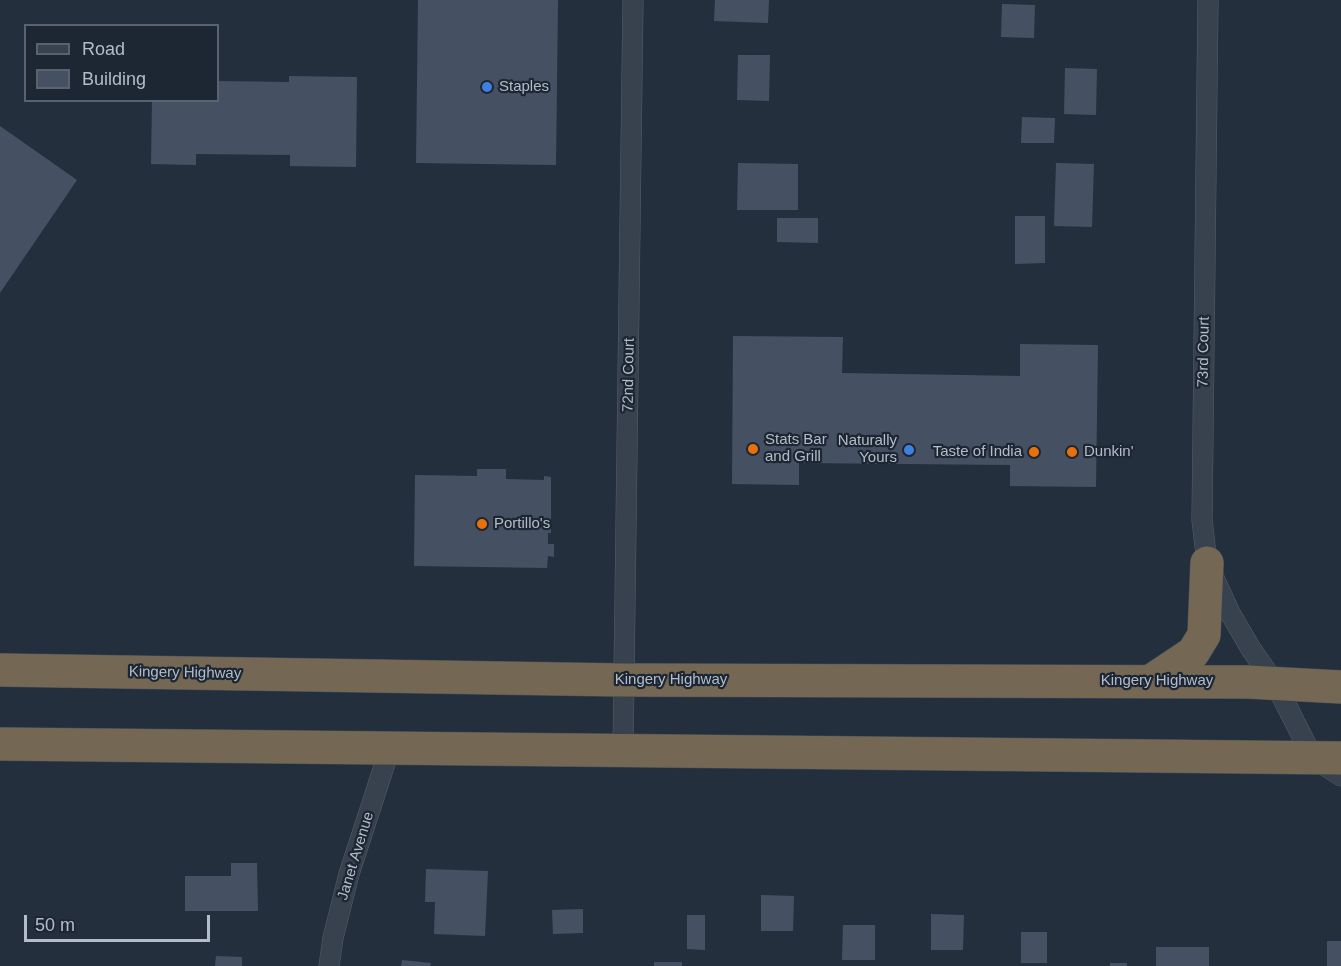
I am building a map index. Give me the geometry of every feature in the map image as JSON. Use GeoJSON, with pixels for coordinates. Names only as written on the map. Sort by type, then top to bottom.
{"type":"FeatureCollection","features":[{"type":"Feature","properties":{"kind":"highway"},"geometry":{"type":"LineString","coordinates":[[1151,681],[1193,653],[1204,635],[1207,563]]}},
{"type":"Feature","properties":{"kind":"highway","name":"Kingery Highway"},"geometry":{"type":"LineString","coordinates":[[0,670],[623,680],[1248,682],[1341,687]]}},
{"type":"Feature","properties":{"kind":"highway"},"geometry":{"type":"LineString","coordinates":[[0,744],[1327,758]]}},
{"type":"Feature","properties":{"kind":"street","name":"72nd Court"},"geometry":{"type":"LineString","coordinates":[[623,750],[633,0]]}},
{"type":"Feature","properties":{"kind":"street","name":"73rd Court"},"geometry":{"type":"LineString","coordinates":[[1208,0],[1202,520],[1207,563],[1245,640],[1327,758]]}},
{"type":"Feature","properties":{"kind":"street","name":"Janet Avenue"},"geometry":{"type":"LineString","coordinates":[[328,966],[349,874],[390,748]]}},
{"type":"Feature","properties":{"kind":"street"},"geometry":{"type":"LineString","coordinates":[[1327,758],[1341,776]]}},
{"type":"Feature","properties":{"kind":"building","name":"Staples"},"geometry":{"type":"Polygon","coordinates":[[[418,0],[558,0],[556,165],[416,163],[418,0]]]}},
{"type":"Feature","properties":{"kind":"building"},"geometry":{"type":"Polygon","coordinates":[[[715,0],[769,0],[768,23],[714,21],[715,0]]]}},
{"type":"Feature","properties":{"kind":"building"},"geometry":{"type":"Polygon","coordinates":[[[1002,4],[1035,5],[1034,38],[1001,37],[1002,4]]]}},
{"type":"Feature","properties":{"kind":"building"},"geometry":{"type":"Polygon","coordinates":[[[738,55],[770,55],[769,101],[737,100],[738,55]]]}},
{"type":"Feature","properties":{"kind":"building"},"geometry":{"type":"Polygon","coordinates":[[[1065,68],[1097,69],[1096,115],[1064,114],[1065,68]]]}},
{"type":"Feature","properties":{"kind":"building"},"geometry":{"type":"Polygon","coordinates":[[[289,76],[357,77],[356,167],[290,166],[290,155],[196,154],[196,165],[151,164],[152,102],[219,102],[219,81],[289,82],[289,76]]]}},
{"type":"Feature","properties":{"kind":"building"},"geometry":{"type":"Polygon","coordinates":[[[1022,117],[1055,118],[1054,143],[1021,143],[1022,117]]]}},
{"type":"Feature","properties":{"kind":"building"},"geometry":{"type":"Polygon","coordinates":[[[0,126],[77,180],[0,293],[0,126]]]}},
{"type":"Feature","properties":{"kind":"building"},"geometry":{"type":"Polygon","coordinates":[[[738,163],[798,164],[798,210],[737,210],[738,163]]]}},
{"type":"Feature","properties":{"kind":"building"},"geometry":{"type":"Polygon","coordinates":[[[1056,163],[1094,164],[1092,227],[1054,226],[1056,163]]]}},
{"type":"Feature","properties":{"kind":"building"},"geometry":{"type":"Polygon","coordinates":[[[1015,216],[1045,216],[1045,263],[1015,264],[1015,216]]]}},
{"type":"Feature","properties":{"kind":"building"},"geometry":{"type":"Polygon","coordinates":[[[777,218],[818,218],[818,243],[777,242],[777,218]]]}},
{"type":"Feature","properties":{"kind":"building"},"geometry":{"type":"Polygon","coordinates":[[[733,336],[843,337],[842,373],[1020,376],[1020,344],[1098,345],[1096,487],[1010,486],[1010,465],[799,463],[799,485],[732,484],[733,336]]]}},
{"type":"Feature","properties":{"kind":"building","name":"Portillo's"},"geometry":{"type":"Polygon","coordinates":[[[477,469],[506,469],[506,479],[544,480],[544,476],[551,477],[551,533],[548,533],[548,544],[554,544],[554,557],[548,556],[547,568],[414,566],[415,475],[477,476],[477,469]]]}},
{"type":"Feature","properties":{"kind":"building"},"geometry":{"type":"Polygon","coordinates":[[[231,863],[257,863],[258,911],[185,911],[185,876],[231,876],[231,863]]]}},
{"type":"Feature","properties":{"kind":"building"},"geometry":{"type":"Polygon","coordinates":[[[426,869],[488,871],[485,936],[434,934],[435,902],[425,902],[426,869]]]}},
{"type":"Feature","properties":{"kind":"building"},"geometry":{"type":"Polygon","coordinates":[[[761,895],[794,896],[793,931],[761,931],[761,895]]]}},
{"type":"Feature","properties":{"kind":"building"},"geometry":{"type":"Polygon","coordinates":[[[583,909],[583,933],[553,934],[552,910],[583,909]]]}},
{"type":"Feature","properties":{"kind":"building"},"geometry":{"type":"Polygon","coordinates":[[[931,914],[964,915],[963,950],[931,950],[931,914]]]}},
{"type":"Feature","properties":{"kind":"building"},"geometry":{"type":"Polygon","coordinates":[[[687,915],[705,915],[705,950],[687,949],[687,915]]]}},
{"type":"Feature","properties":{"kind":"building"},"geometry":{"type":"Polygon","coordinates":[[[843,925],[875,925],[875,960],[842,960],[843,925]]]}},
{"type":"Feature","properties":{"kind":"building"},"geometry":{"type":"Polygon","coordinates":[[[1021,932],[1047,932],[1047,963],[1021,963],[1021,932]]]}},
{"type":"Feature","properties":{"kind":"building"},"geometry":{"type":"Polygon","coordinates":[[[1327,941],[1341,941],[1341,966],[1327,966],[1327,941]]]}},
{"type":"Feature","properties":{"kind":"building"},"geometry":{"type":"Polygon","coordinates":[[[1156,947],[1209,947],[1209,966],[1156,966],[1156,947]]]}},
{"type":"Feature","properties":{"kind":"building"},"geometry":{"type":"Polygon","coordinates":[[[216,956],[242,957],[242,966],[215,966],[216,956]]]}},
{"type":"Feature","properties":{"kind":"building"},"geometry":{"type":"Polygon","coordinates":[[[402,960],[431,963],[430,966],[401,966],[402,960]]]}},
{"type":"Feature","properties":{"kind":"building"},"geometry":{"type":"Polygon","coordinates":[[[654,962],[682,962],[682,966],[654,966],[654,962]]]}},
{"type":"Feature","properties":{"kind":"building"},"geometry":{"type":"Polygon","coordinates":[[[1110,963],[1127,963],[1127,966],[1110,966],[1110,963]]]}},
{"type":"Feature","properties":{"kind":"place","name":"Staples"},"geometry":{"type":"Point","coordinates":[487,87]}},
{"type":"Feature","properties":{"kind":"place","name":"Stats Bar and Grill"},"geometry":{"type":"Point","coordinates":[753,449]}},
{"type":"Feature","properties":{"kind":"place","name":"Naturally Yours"},"geometry":{"type":"Point","coordinates":[909,450]}},
{"type":"Feature","properties":{"kind":"place","name":"Taste of India"},"geometry":{"type":"Point","coordinates":[1034,452]}},
{"type":"Feature","properties":{"kind":"place","name":"Dunkin'"},"geometry":{"type":"Point","coordinates":[1072,452]}},
{"type":"Feature","properties":{"kind":"place","name":"Portillo's"},"geometry":{"type":"Point","coordinates":[482,524]}}]}
